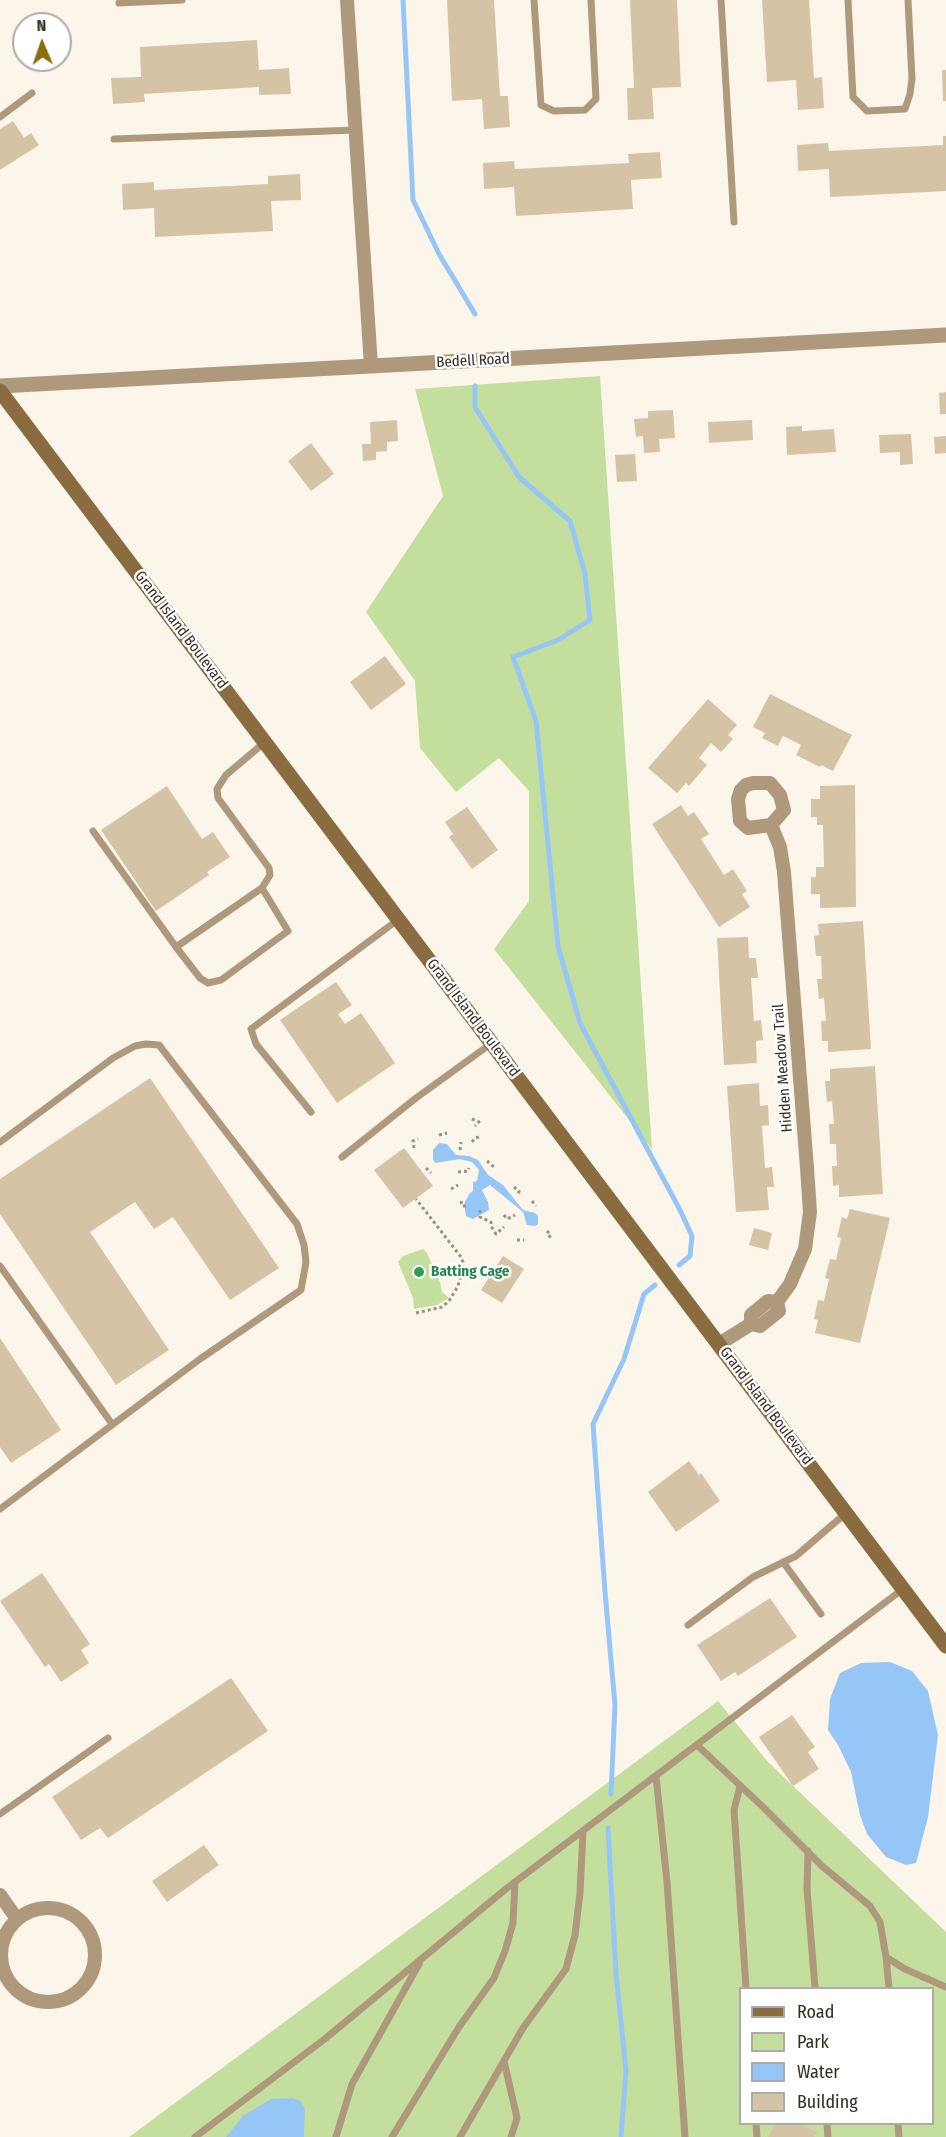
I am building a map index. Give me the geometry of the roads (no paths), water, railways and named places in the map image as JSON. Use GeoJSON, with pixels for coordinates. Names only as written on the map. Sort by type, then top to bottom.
{"type":"FeatureCollection","features":[{"type":"Feature","properties":{"kind":"main road","name":"Grand Island Boulevard"},"geometry":{"type":"LineString","coordinates":[[0,391],[946,1646]]}},
{"type":"Feature","properties":{"kind":"street"},"geometry":{"type":"LineString","coordinates":[[347,0],[371,366]]}},
{"type":"Feature","properties":{"kind":"street","name":"Bedell Road"},"geometry":{"type":"LineString","coordinates":[[0,386],[946,335]]}},
{"type":"Feature","properties":{"kind":"street","name":"Hidden Meadow Trail"},"geometry":{"type":"LineString","coordinates":[[719,1344],[751,1324],[760,1326],[778,1311],[777,1302],[790,1284],[805,1249],[810,1212],[784,872],[780,847],[771,825]]}},
{"type":"Feature","properties":{"kind":"street"},"geometry":{"type":"LineString","coordinates":[[0,1895],[17,1919]]}},
{"type":"Feature","properties":{"kind":"street"},"geometry":{"type":"LineString","coordinates":[[48,1908],[65,1910],[85,1924],[94,1941],[97,1958],[90,1980],[79,1992],[68,1999],[51,2003],[30,1999],[16,1991],[4,1974],[1,1948],[6,1932],[17,1919],[32,1910],[48,1908]]}},
{"type":"Feature","properties":{"kind":"lane"},"geometry":{"type":"LineString","coordinates":[[120,3],[182,0]]}},
{"type":"Feature","properties":{"kind":"lane"},"geometry":{"type":"LineString","coordinates":[[534,0],[541,105],[554,111],[585,110],[596,99],[591,0]]}},
{"type":"Feature","properties":{"kind":"lane"},"geometry":{"type":"LineString","coordinates":[[721,0],[734,222]]}},
{"type":"Feature","properties":{"kind":"lane"},"geometry":{"type":"LineString","coordinates":[[848,0],[853,97],[867,111],[905,109],[912,80],[908,0]]}},
{"type":"Feature","properties":{"kind":"lane"},"geometry":{"type":"LineString","coordinates":[[0,117],[32,93]]}},
{"type":"Feature","properties":{"kind":"lane"},"geometry":{"type":"LineString","coordinates":[[114,139],[355,130]]}},
{"type":"Feature","properties":{"kind":"lane"},"geometry":{"type":"LineString","coordinates":[[176,947],[262,888],[270,875],[269,868],[219,798],[217,789],[226,775],[265,742]]}},
{"type":"Feature","properties":{"kind":"lane"},"geometry":{"type":"LineString","coordinates":[[93,831],[176,947],[200,978],[208,983],[221,980],[288,932],[262,888]]}},
{"type":"Feature","properties":{"kind":"lane"},"geometry":{"type":"LineString","coordinates":[[312,1112],[256,1044],[251,1029],[399,919]]}},
{"type":"Feature","properties":{"kind":"lane"},"geometry":{"type":"LineString","coordinates":[[342,1157],[416,1098],[492,1043]]}},
{"type":"Feature","properties":{"kind":"lane"},"geometry":{"type":"LineString","coordinates":[[0,1142],[113,1058],[135,1046],[159,1045],[297,1224],[304,1245],[306,1262],[301,1290],[200,1359],[0,1509]]}},
{"type":"Feature","properties":{"kind":"lane"},"geometry":{"type":"LineString","coordinates":[[0,1266],[112,1424]]}},
{"type":"Feature","properties":{"kind":"lane"},"geometry":{"type":"LineString","coordinates":[[688,1625],[753,1577],[796,1556],[846,1513]]}},
{"type":"Feature","properties":{"kind":"lane"},"geometry":{"type":"LineString","coordinates":[[783,1562],[821,1614]]}},
{"type":"Feature","properties":{"kind":"lane"},"geometry":{"type":"LineString","coordinates":[[195,2137],[326,2038],[515,1882],[903,1589]]}},
{"type":"Feature","properties":{"kind":"lane"},"geometry":{"type":"LineString","coordinates":[[0,1814],[108,1738]]}},
{"type":"Feature","properties":{"kind":"lane"},"geometry":{"type":"LineString","coordinates":[[697,1745],[808,1851],[870,1906],[880,1922],[888,1987]]}},
{"type":"Feature","properties":{"kind":"lane"},"geometry":{"type":"LineString","coordinates":[[656,1776],[667,1882],[685,2137]]}},
{"type":"Feature","properties":{"kind":"lane"},"geometry":{"type":"LineString","coordinates":[[740,1786],[734,1810],[746,1987]]}},
{"type":"Feature","properties":{"kind":"lane"},"geometry":{"type":"LineString","coordinates":[[460,2137],[523,2028],[566,1969],[575,1935],[583,1831]]}},
{"type":"Feature","properties":{"kind":"lane"},"geometry":{"type":"LineString","coordinates":[[808,1851],[807,1889],[815,1987]]}},
{"type":"Feature","properties":{"kind":"lane"},"geometry":{"type":"LineString","coordinates":[[392,2137],[459,2027],[494,1978],[506,1951],[513,1923],[515,1882]]}},
{"type":"Feature","properties":{"kind":"lane"},"geometry":{"type":"LineString","coordinates":[[886,1957],[905,1969],[946,1987]]}},
{"type":"Feature","properties":{"kind":"lane"},"geometry":{"type":"LineString","coordinates":[[336,2137],[352,2084],[421,1959]]}},
{"type":"Feature","properties":{"kind":"lane"},"geometry":{"type":"LineString","coordinates":[[504,2061],[518,2118],[511,2137]]}},
{"type":"Feature","properties":{"kind":"water"},"geometry":{"type":"Polygon","coordinates":[[[439,1143],[447,1144],[456,1155],[469,1156],[478,1160],[488,1175],[503,1185],[523,1210],[538,1216],[538,1224],[527,1225],[523,1212],[490,1185],[482,1190],[489,1210],[473,1219],[466,1216],[464,1204],[473,1191],[473,1182],[477,1181],[479,1170],[472,1162],[460,1159],[435,1163],[433,1150],[439,1143]]]}},
{"type":"Feature","properties":{"kind":"water"},"geometry":{"type":"Polygon","coordinates":[[[890,1662],[912,1671],[928,1691],[938,1735],[928,1817],[916,1863],[906,1865],[886,1857],[867,1834],[860,1815],[851,1772],[828,1730],[830,1699],[840,1673],[861,1663],[890,1662]]]}},
{"type":"Feature","properties":{"kind":"water"},"geometry":{"type":"Polygon","coordinates":[[[293,2098],[300,2101],[305,2109],[304,2137],[226,2137],[243,2116],[271,2099],[293,2098]]]}},
{"type":"Feature","properties":{"kind":"waterway"},"geometry":{"type":"LineString","coordinates":[[403,0],[413,200],[439,254],[475,314]]}},
{"type":"Feature","properties":{"kind":"waterway"},"geometry":{"type":"LineString","coordinates":[[475,386],[475,407],[519,477],[570,521],[585,574],[590,620],[558,640],[513,657],[536,721],[558,946],[580,1023],[692,1236],[690,1256],[679,1265]]}},
{"type":"Feature","properties":{"kind":"waterway"},"geometry":{"type":"LineString","coordinates":[[611,1794],[615,1705],[593,1424],[624,1359],[644,1294],[655,1285]]}},
{"type":"Feature","properties":{"kind":"waterway"},"geometry":{"type":"LineString","coordinates":[[608,1828],[616,1973],[626,2071],[621,2137]]}},
{"type":"Feature","properties":{"kind":"place","name":"Batting Cage"},"geometry":{"type":"Point","coordinates":[419,1272]}}]}
